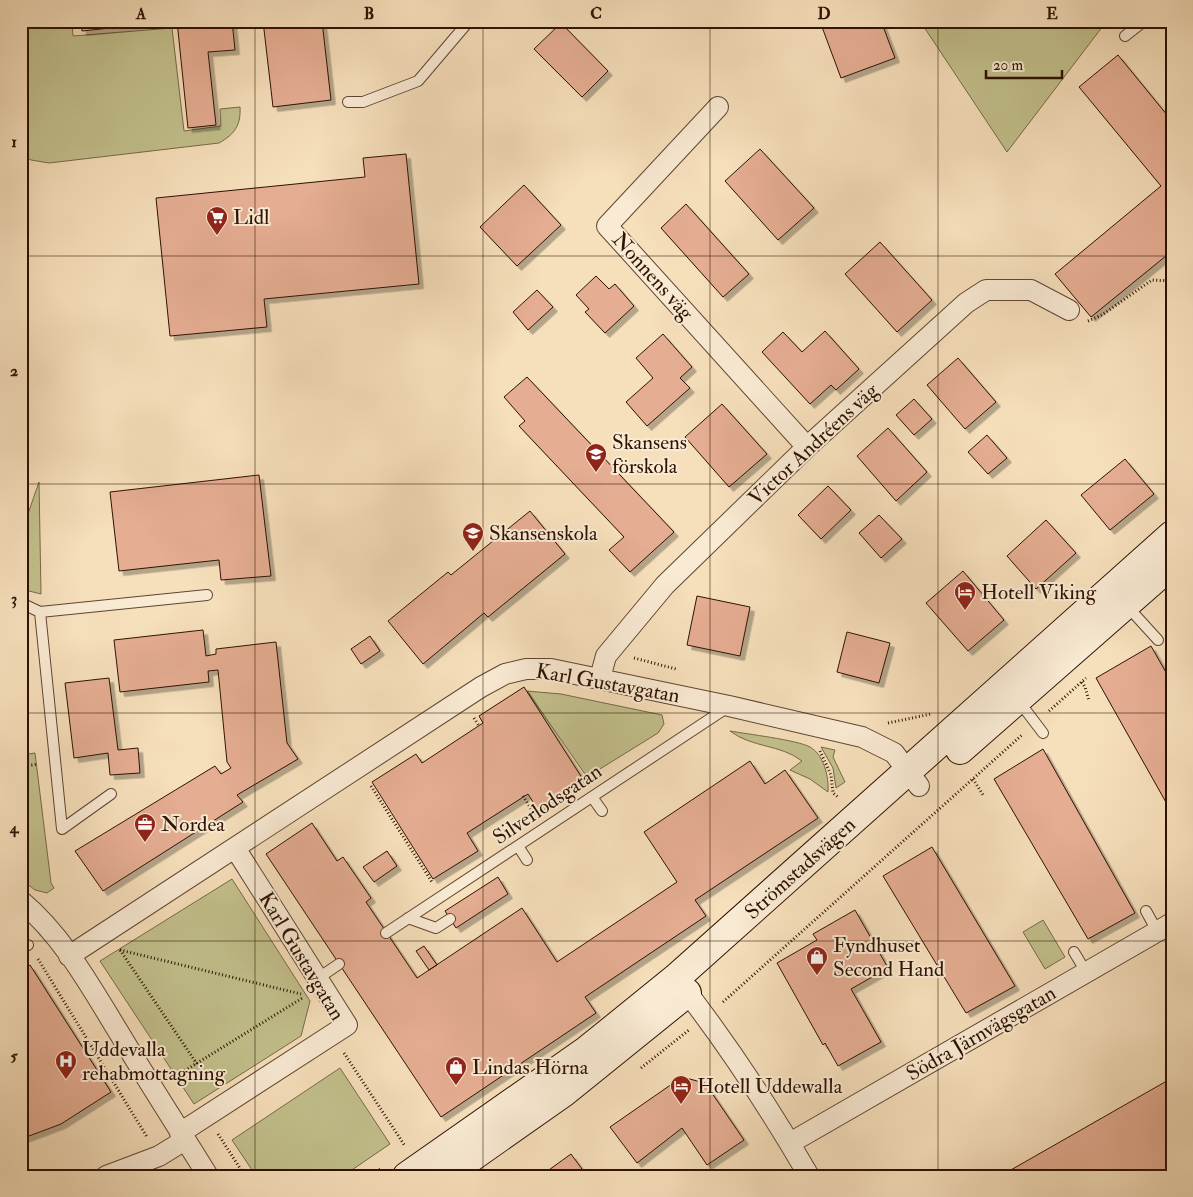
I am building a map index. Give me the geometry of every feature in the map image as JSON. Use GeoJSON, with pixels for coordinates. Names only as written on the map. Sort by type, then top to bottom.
{"type":"FeatureCollection","features":[{"type":"Feature","properties":{"kind":"main road","name":"Strömstadsvägen"},"geometry":{"type":"LineString","coordinates":[[445,1176],[563,1093],[632,1040],[682,985],[913,779],[1172,535]]}},
{"type":"Feature","properties":{"kind":"main road","name":"Strömstadsvägen"},"geometry":{"type":"LineString","coordinates":[[913,779],[1018,699],[1172,564]]}},
{"type":"Feature","properties":{"kind":"main road","name":"Strömstadsvägen"},"geometry":{"type":"LineString","coordinates":[[408,1163],[587,1050],[682,985]]}},
{"type":"Feature","properties":{"kind":"street","name":"Nonnens väg"},"geometry":{"type":"LineString","coordinates":[[718,107],[607,226],[807,447]]}},
{"type":"Feature","properties":{"kind":"street","name":"Victor Andréens väg"},"geometry":{"type":"LineString","coordinates":[[600,678],[606,656],[665,585],[807,447],[966,303],[986,290],[1031,290],[1069,310]]}},
{"type":"Feature","properties":{"kind":"street","name":"Karl Gustavgatan"},"geometry":{"type":"LineString","coordinates":[[69,956],[481,687],[505,674],[526,669],[551,669],[600,678],[871,740],[894,753],[913,779]]}},
{"type":"Feature","properties":{"kind":"street","name":"Karl Gustavgatan"},"geometry":{"type":"LineString","coordinates":[[106,1176],[159,1156],[207,1116],[346,1025],[235,848]]}},
{"type":"Feature","properties":{"kind":"street"},"geometry":{"type":"LineString","coordinates":[[21,901],[36,913],[69,956],[208,1176]]}},
{"type":"Feature","properties":{"kind":"street","name":"Södra Järnvägsgatan"},"geometry":{"type":"LineString","coordinates":[[790,1143],[1164,927]]}},
{"type":"Feature","properties":{"kind":"street"},"geometry":{"type":"LineString","coordinates":[[682,985],[707,1016],[790,1143],[809,1176]]}},
{"type":"Feature","properties":{"kind":"lane"},"geometry":{"type":"LineString","coordinates":[[348,102],[363,102],[418,81],[469,21]]}},
{"type":"Feature","properties":{"kind":"lane"},"geometry":{"type":"LineString","coordinates":[[1125,36],[1144,21]]}},
{"type":"Feature","properties":{"kind":"lane"},"geometry":{"type":"LineString","coordinates":[[21,603],[40,612],[207,595]]}},
{"type":"Feature","properties":{"kind":"lane"},"geometry":{"type":"LineString","coordinates":[[1125,604],[1158,640]]}},
{"type":"Feature","properties":{"kind":"lane"},"geometry":{"type":"LineString","coordinates":[[40,612],[62,829],[111,794]]}},
{"type":"Feature","properties":{"kind":"lane"},"geometry":{"type":"LineString","coordinates":[[1018,699],[1037,722],[1043,733]]}},
{"type":"Feature","properties":{"kind":"lane","name":"Silverlodsgatan"},"geometry":{"type":"LineString","coordinates":[[386,933],[729,706]]}},
{"type":"Feature","properties":{"kind":"lane"},"geometry":{"type":"LineString","coordinates":[[592,796],[602,811]]}},
{"type":"Feature","properties":{"kind":"lane"},"geometry":{"type":"LineString","coordinates":[[518,846],[527,860]]}},
{"type":"Feature","properties":{"kind":"lane"},"geometry":{"type":"LineString","coordinates":[[1146,912],[1164,927]]}},
{"type":"Feature","properties":{"kind":"lane"},"geometry":{"type":"LineString","coordinates":[[408,918],[436,928],[450,919]]}},
{"type":"Feature","properties":{"kind":"lane"},"geometry":{"type":"LineString","coordinates":[[1074,952],[1086,972]]}},
{"type":"Feature","properties":{"kind":"lane"},"geometry":{"type":"LineString","coordinates":[[317,979],[339,964]]}},
{"type":"Feature","properties":{"kind":"path"},"geometry":{"type":"LineString","coordinates":[[1111,309],[1152,280],[1172,281]]}},
{"type":"Feature","properties":{"kind":"path"},"geometry":{"type":"LineString","coordinates":[[707,1016],[1089,676]]}},
{"type":"Feature","properties":{"kind":"path"},"geometry":{"type":"LineString","coordinates":[[1082,682],[1089,701]]}},
{"type":"Feature","properties":{"kind":"path"},"geometry":{"type":"LineString","coordinates":[[818,748],[829,768],[833,793],[842,800]]}},
{"type":"Feature","properties":{"kind":"path"},"geometry":{"type":"LineString","coordinates":[[974,779],[982,795]]}},
{"type":"Feature","properties":{"kind":"path"},"geometry":{"type":"LineString","coordinates":[[368,782],[435,887]]}},
{"type":"Feature","properties":{"kind":"path"},"geometry":{"type":"LineString","coordinates":[[523,796],[538,819]]}},
{"type":"Feature","properties":{"kind":"path"},"geometry":{"type":"LineString","coordinates":[[24,946],[159,1156]]}},
{"type":"Feature","properties":{"kind":"path"},"geometry":{"type":"LineString","coordinates":[[172,1079],[197,1064],[306,996],[119,949],[197,1064]]}},
{"type":"Feature","properties":{"kind":"path"},"geometry":{"type":"LineString","coordinates":[[349,1061],[408,1163]]}},
{"type":"Feature","properties":{"kind":"path"},"geometry":{"type":"LineString","coordinates":[[166,1072],[176,1086]]}},
{"type":"Feature","properties":{"kind":"path"},"geometry":{"type":"LineString","coordinates":[[207,1116],[245,1176]]}},
{"type":"Feature","properties":{"kind":"shaded area"},"geometry":{"type":"Polygon","coordinates":[[[21,21],[72,21],[73,36],[172,28],[184,131],[221,126],[220,109],[240,107],[238,124],[229,136],[219,143],[49,163],[31,160],[21,155],[21,21]]]}},
{"type":"Feature","properties":{"kind":"shaded area"},"geometry":{"type":"Polygon","coordinates":[[[920,21],[1106,21],[1106,22],[1007,152],[920,21]]]}},
{"type":"Feature","properties":{"kind":"shaded area"},"geometry":{"type":"Polygon","coordinates":[[[39,482],[41,594],[21,589],[21,534],[39,482]]]}},
{"type":"Feature","properties":{"kind":"shaded area"},"geometry":{"type":"Polygon","coordinates":[[[527,691],[561,694],[662,715],[664,724],[658,733],[587,777],[527,691]]]}},
{"type":"Feature","properties":{"kind":"shaded area"},"geometry":{"type":"Polygon","coordinates":[[[730,731],[804,744],[810,747],[819,755],[825,767],[828,792],[810,779],[790,770],[802,761],[785,752],[747,740],[730,731]]]}},
{"type":"Feature","properties":{"kind":"shaded area"},"geometry":{"type":"Polygon","coordinates":[[[821,747],[835,750],[833,757],[845,782],[836,788],[833,768],[821,747]]]}},
{"type":"Feature","properties":{"kind":"shaded area"},"geometry":{"type":"Polygon","coordinates":[[[35,753],[51,883],[54,888],[47,893],[35,890],[21,879],[21,755],[35,753]]]}},
{"type":"Feature","properties":{"kind":"shaded area"},"geometry":{"type":"Polygon","coordinates":[[[232,879],[310,1001],[301,1036],[194,1104],[100,961],[232,879]]]}},
{"type":"Feature","properties":{"kind":"shaded area"},"geometry":{"type":"Polygon","coordinates":[[[1043,920],[1065,957],[1045,969],[1023,932],[1043,920]]]}},
{"type":"Feature","properties":{"kind":"shaded area"},"geometry":{"type":"Polygon","coordinates":[[[340,1068],[390,1144],[343,1176],[256,1176],[232,1140],[340,1068]]]}},
{"type":"Feature","properties":{"kind":"building"},"geometry":{"type":"Polygon","coordinates":[[[81,21],[177,21],[82,31],[81,21]]]}},
{"type":"Feature","properties":{"kind":"building"},"geometry":{"type":"Polygon","coordinates":[[[177,21],[232,21],[235,50],[208,52],[216,125],[188,128],[177,21]]]}},
{"type":"Feature","properties":{"kind":"building"},"geometry":{"type":"Polygon","coordinates":[[[263,21],[322,21],[331,100],[273,107],[263,21]]]}},
{"type":"Feature","properties":{"kind":"building"},"geometry":{"type":"Polygon","coordinates":[[[836,21],[881,21],[895,58],[841,78],[822,27],[836,21]]]}},
{"type":"Feature","properties":{"kind":"building"},"geometry":{"type":"Polygon","coordinates":[[[561,23],[608,71],[582,97],[534,49],[561,23]]]}},
{"type":"Feature","properties":{"kind":"building"},"geometry":{"type":"Polygon","coordinates":[[[1118,55],[1172,121],[1172,251],[1091,317],[1055,274],[1161,186],[1079,87],[1118,55]]]}},
{"type":"Feature","properties":{"kind":"building"},"geometry":{"type":"Polygon","coordinates":[[[760,149],[814,208],[778,240],[725,181],[760,149]]]}},
{"type":"Feature","properties":{"kind":"building"},"geometry":{"type":"Polygon","coordinates":[[[406,154],[419,284],[264,299],[267,327],[170,336],[156,198],[365,177],[363,158],[406,154]]]}},
{"type":"Feature","properties":{"kind":"building"},"geometry":{"type":"Polygon","coordinates":[[[524,185],[561,225],[517,266],[480,227],[524,185]]]}},
{"type":"Feature","properties":{"kind":"building"},"geometry":{"type":"Polygon","coordinates":[[[686,204],[749,274],[723,297],[661,228],[686,204]]]}},
{"type":"Feature","properties":{"kind":"building"},"geometry":{"type":"Polygon","coordinates":[[[880,242],[932,300],[897,332],[845,274],[880,242]]]}},
{"type":"Feature","properties":{"kind":"building"},"geometry":{"type":"Polygon","coordinates":[[[596,276],[609,289],[615,284],[634,306],[605,333],[585,312],[589,309],[576,295],[596,276]]]}},
{"type":"Feature","properties":{"kind":"building"},"geometry":{"type":"Polygon","coordinates":[[[537,290],[553,307],[528,330],[513,312],[537,290]]]}},
{"type":"Feature","properties":{"kind":"building"},"geometry":{"type":"Polygon","coordinates":[[[825,331],[859,369],[836,390],[831,385],[810,404],[762,352],[783,332],[802,352],[825,331]]]}},
{"type":"Feature","properties":{"kind":"building"},"geometry":{"type":"Polygon","coordinates":[[[663,334],[692,367],[680,378],[690,388],[647,426],[626,402],[653,378],[636,358],[663,334]]]}},
{"type":"Feature","properties":{"kind":"building"},"geometry":{"type":"Polygon","coordinates":[[[958,358],[996,402],[965,429],[927,385],[958,358]]]}},
{"type":"Feature","properties":{"kind":"building"},"geometry":{"type":"Polygon","coordinates":[[[527,377],[674,532],[630,572],[609,550],[624,537],[519,426],[525,421],[504,397],[527,377]]]}},
{"type":"Feature","properties":{"kind":"building"},"geometry":{"type":"Polygon","coordinates":[[[914,399],[932,419],[914,435],[896,415],[914,399]]]}},
{"type":"Feature","properties":{"kind":"building"},"geometry":{"type":"Polygon","coordinates":[[[722,404],[767,454],[729,487],[685,437],[722,404]]]}},
{"type":"Feature","properties":{"kind":"building"},"geometry":{"type":"Polygon","coordinates":[[[888,428],[927,472],[896,501],[857,456],[888,428]]]}},
{"type":"Feature","properties":{"kind":"building"},"geometry":{"type":"Polygon","coordinates":[[[987,435],[1007,458],[988,474],[968,452],[987,435]]]}},
{"type":"Feature","properties":{"kind":"building"},"geometry":{"type":"Polygon","coordinates":[[[1125,459],[1154,494],[1110,530],[1081,495],[1125,459]]]}},
{"type":"Feature","properties":{"kind":"building"},"geometry":{"type":"Polygon","coordinates":[[[259,475],[271,576],[221,580],[219,560],[119,571],[110,492],[259,475]]]}},
{"type":"Feature","properties":{"kind":"building"},"geometry":{"type":"Polygon","coordinates":[[[828,486],[851,510],[821,539],[798,515],[828,486]]]}},
{"type":"Feature","properties":{"kind":"building"},"geometry":{"type":"Polygon","coordinates":[[[530,511],[565,554],[488,617],[484,613],[423,664],[388,621],[448,572],[451,575],[530,511]]]}},
{"type":"Feature","properties":{"kind":"building"},"geometry":{"type":"Polygon","coordinates":[[[879,515],[902,539],[881,558],[859,533],[879,515]]]}},
{"type":"Feature","properties":{"kind":"building"},"geometry":{"type":"Polygon","coordinates":[[[1046,520],[1076,553],[1036,589],[1007,556],[1046,520]]]}},
{"type":"Feature","properties":{"kind":"building","name":"Hotell Viking"},"geometry":{"type":"Polygon","coordinates":[[[963,571],[1004,620],[968,651],[926,603],[963,571]]]}},
{"type":"Feature","properties":{"kind":"building"},"geometry":{"type":"Polygon","coordinates":[[[697,596],[750,607],[740,656],[687,645],[697,596]]]}},
{"type":"Feature","properties":{"kind":"building"},"geometry":{"type":"Polygon","coordinates":[[[203,630],[206,656],[216,654],[216,649],[276,642],[287,743],[298,759],[237,795],[243,802],[103,891],[75,851],[215,766],[221,774],[231,768],[227,762],[218,670],[208,671],[209,682],[120,692],[114,640],[203,630]]]}},
{"type":"Feature","properties":{"kind":"building"},"geometry":{"type":"Polygon","coordinates":[[[847,632],[890,643],[879,683],[837,672],[847,632]]]}},
{"type":"Feature","properties":{"kind":"building"},"geometry":{"type":"Polygon","coordinates":[[[370,636],[380,651],[361,664],[351,649],[370,636]]]}},
{"type":"Feature","properties":{"kind":"building"},"geometry":{"type":"Polygon","coordinates":[[[1151,646],[1172,683],[1172,813],[1096,678],[1151,646]]]}},
{"type":"Feature","properties":{"kind":"building"},"geometry":{"type":"Polygon","coordinates":[[[109,678],[118,750],[138,748],[140,773],[110,775],[108,753],[74,758],[65,683],[109,678]]]}},
{"type":"Feature","properties":{"kind":"building"},"geometry":{"type":"Polygon","coordinates":[[[524,687],[584,781],[538,810],[528,794],[467,833],[478,851],[433,879],[372,782],[416,754],[422,763],[483,723],[479,716],[524,687]]]}},
{"type":"Feature","properties":{"kind":"building"},"geometry":{"type":"Polygon","coordinates":[[[1043,749],[1135,913],[1088,939],[994,779],[1043,749]]]}},
{"type":"Feature","properties":{"kind":"building"},"geometry":{"type":"Polygon","coordinates":[[[750,761],[765,784],[785,770],[818,818],[695,900],[706,916],[585,997],[596,1013],[441,1117],[266,854],[312,823],[337,861],[343,857],[371,898],[366,902],[417,978],[522,908],[557,962],[677,882],[644,832],[750,761]]]}},
{"type":"Feature","properties":{"kind":"building"},"geometry":{"type":"Polygon","coordinates":[[[932,847],[1015,986],[966,1013],[883,876],[932,847]]]}},
{"type":"Feature","properties":{"kind":"building"},"geometry":{"type":"Polygon","coordinates":[[[387,851],[397,866],[374,882],[363,867],[387,851]]]}},
{"type":"Feature","properties":{"kind":"building"},"geometry":{"type":"Polygon","coordinates":[[[498,877],[508,894],[456,928],[445,911],[498,877]]]}},
{"type":"Feature","properties":{"kind":"building"},"geometry":{"type":"Polygon","coordinates":[[[855,910],[888,968],[851,989],[881,1042],[838,1066],[825,1043],[823,1045],[777,963],[817,940],[813,934],[855,910]]]}},
{"type":"Feature","properties":{"kind":"building"},"geometry":{"type":"Polygon","coordinates":[[[424,946],[437,965],[429,970],[416,951],[424,946]]]}},
{"type":"Feature","properties":{"kind":"building"},"geometry":{"type":"Polygon","coordinates":[[[30,965],[111,1092],[61,1124],[21,1139],[21,971],[30,965]]]}},
{"type":"Feature","properties":{"kind":"building","name":"Hotell Uddewalla"},"geometry":{"type":"Polygon","coordinates":[[[682,1077],[705,1083],[744,1140],[707,1165],[682,1128],[637,1163],[610,1127],[682,1077]]]}},
{"type":"Feature","properties":{"kind":"building"},"geometry":{"type":"Polygon","coordinates":[[[1172,1078],[1172,1173],[1166,1176],[1002,1175],[1172,1078]]]}},
{"type":"Feature","properties":{"kind":"building"},"geometry":{"type":"Polygon","coordinates":[[[571,1154],[587,1176],[549,1176],[546,1172],[571,1154]]]}},
{"type":"Feature","properties":{"kind":"place","name":"Lidl"},"geometry":{"type":"Point","coordinates":[217,236]}},
{"type":"Feature","properties":{"kind":"place","name":"Skansens förskola"},"geometry":{"type":"Point","coordinates":[596,473]}},
{"type":"Feature","properties":{"kind":"place","name":"Skansenskola"},"geometry":{"type":"Point","coordinates":[473,552]}},
{"type":"Feature","properties":{"kind":"place","name":"Hotell Viking"},"geometry":{"type":"Point","coordinates":[965,611]}},
{"type":"Feature","properties":{"kind":"place","name":"Nordea"},"geometry":{"type":"Point","coordinates":[145,843]}},
{"type":"Feature","properties":{"kind":"place","name":"Fyndhuset Second Hand"},"geometry":{"type":"Point","coordinates":[817,976]}},
{"type":"Feature","properties":{"kind":"place","name":"Uddevalla rehabmottagning"},"geometry":{"type":"Point","coordinates":[66,1080]}},
{"type":"Feature","properties":{"kind":"place","name":"Lindas Hörna"},"geometry":{"type":"Point","coordinates":[456,1086]}},
{"type":"Feature","properties":{"kind":"place","name":"Hotell Uddewalla"},"geometry":{"type":"Point","coordinates":[681,1105]}}]}
